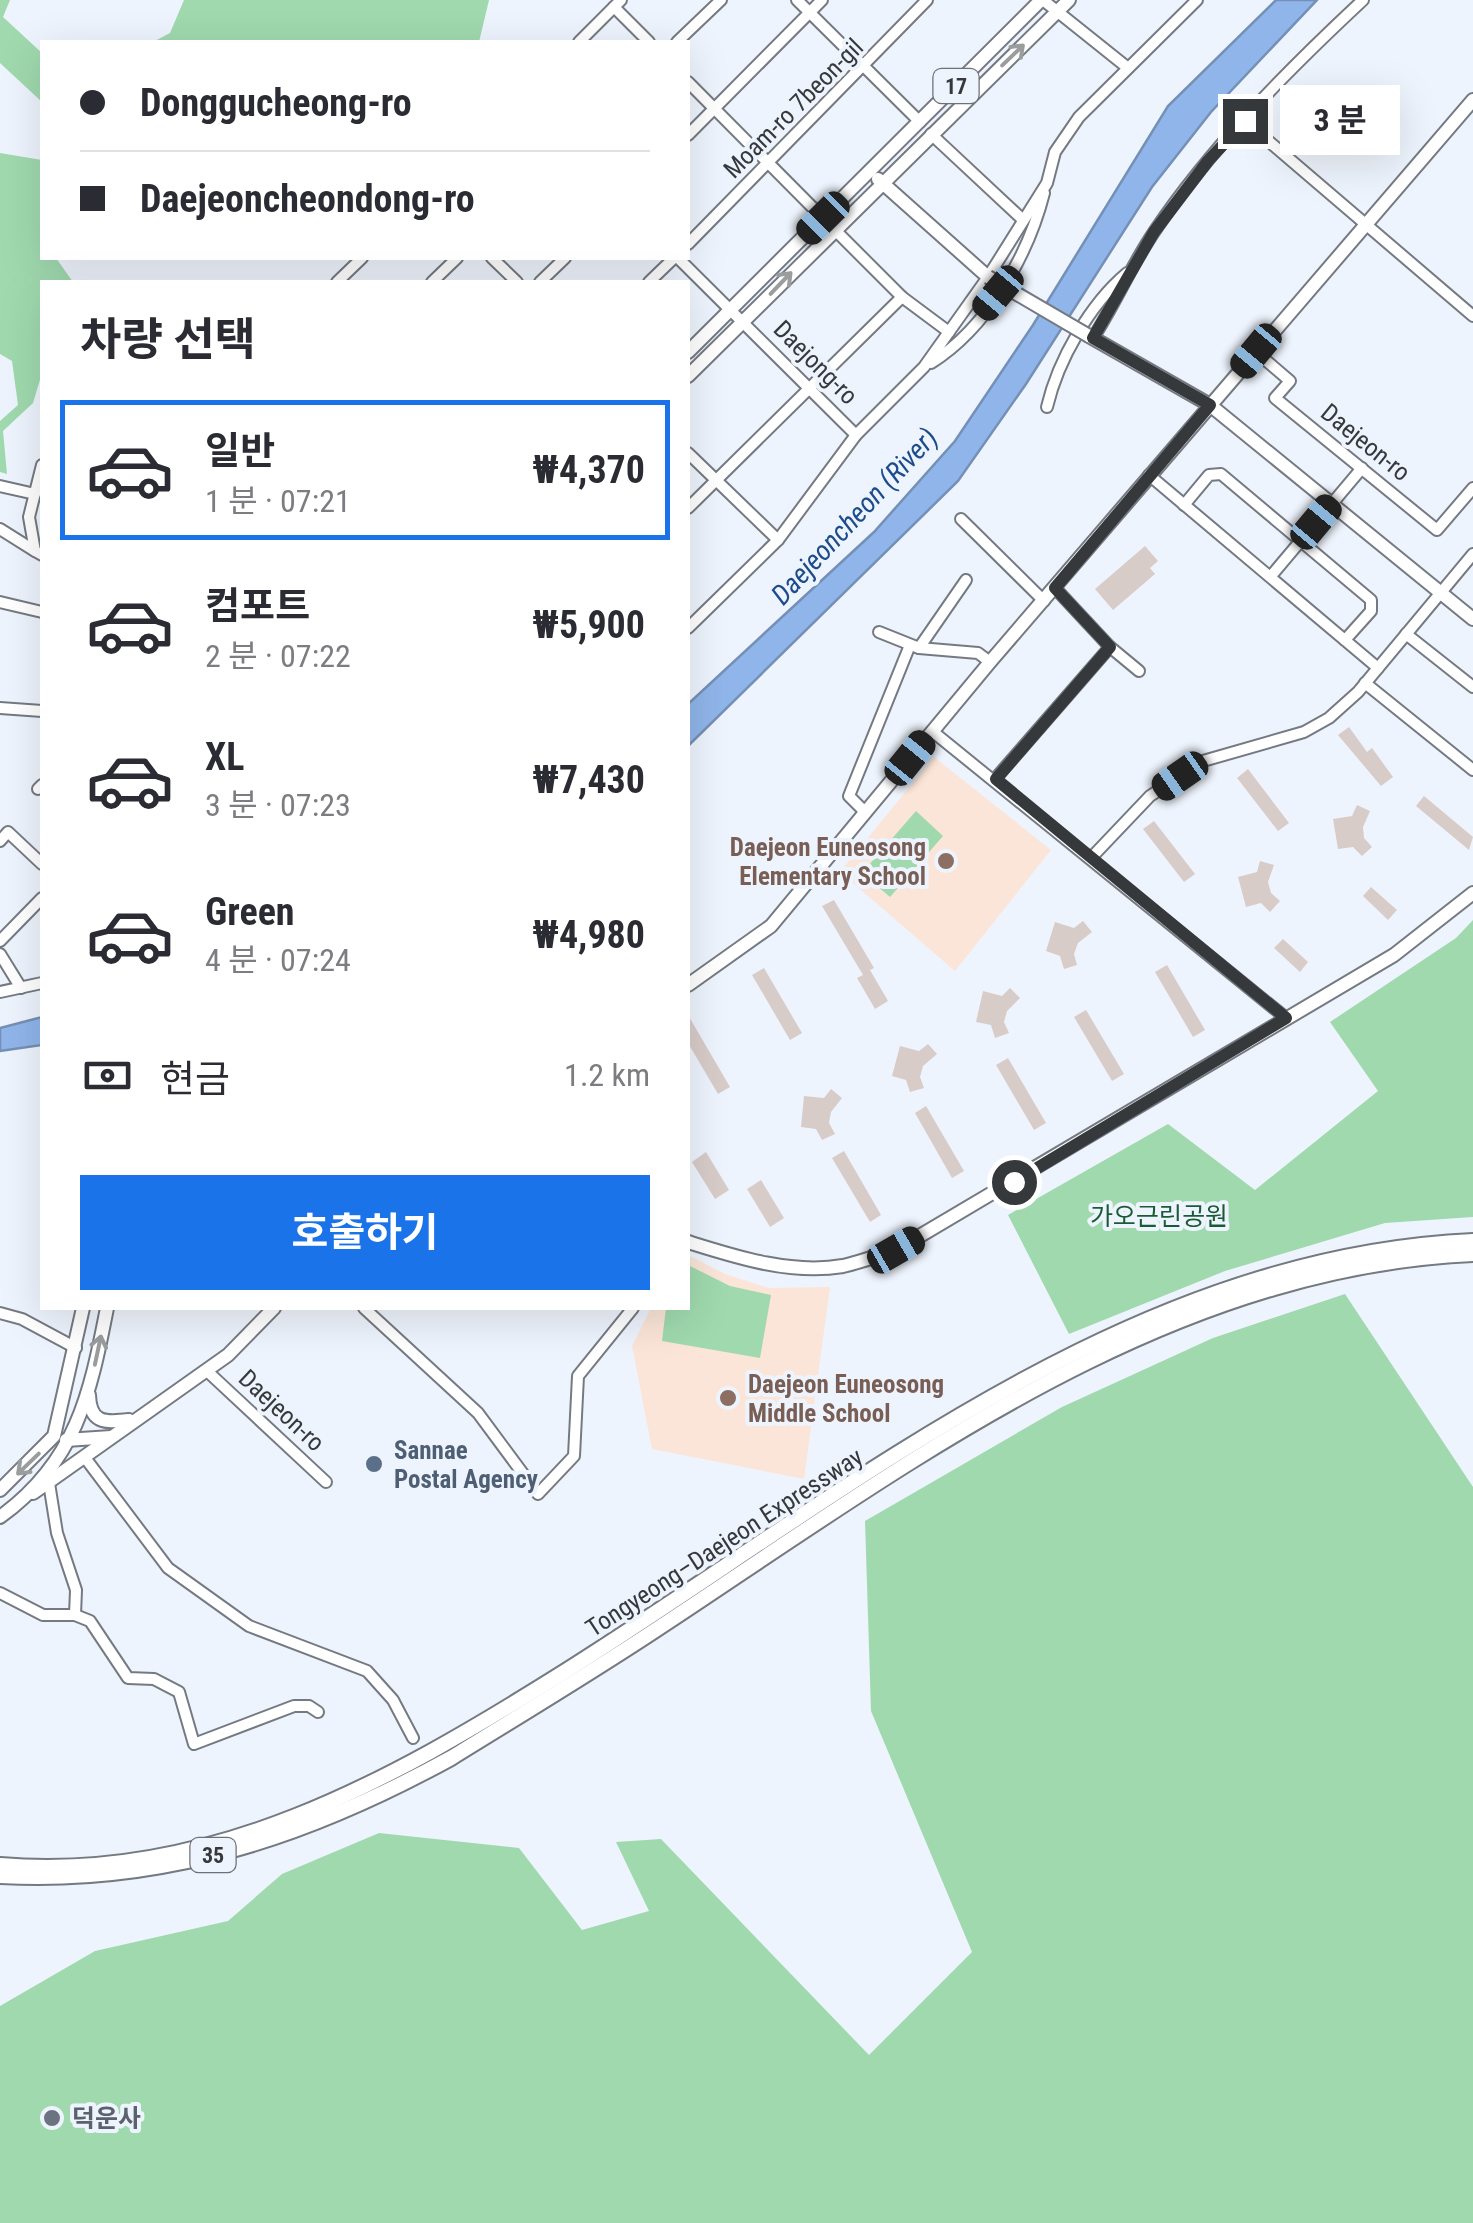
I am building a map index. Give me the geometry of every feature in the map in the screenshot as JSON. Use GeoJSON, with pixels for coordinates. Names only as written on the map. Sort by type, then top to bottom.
{"type":"FeatureCollection","features":[{"type":"Feature","properties":{"kind":"highway","name":"Tongyeong–Daejeon Expressway"},"geometry":{"type":"LineString","coordinates":[[449,1752],[783,1528],[993,1397],[1121,1329],[1208,1296],[1323,1260],[1473,1241]]}},
{"type":"Feature","properties":{"kind":"highway","name":"Tongyeong–Daejeon Expressway"},"geometry":{"type":"LineString","coordinates":[[0,1876],[54,1879],[150,1872],[245,1846],[358,1806],[662,1626],[789,1540],[1014,1400],[1126,1341],[1213,1308],[1328,1273],[1473,1254]]}},
{"type":"Feature","properties":{"kind":"highway","name":"Tongyeong–Daejeon Expressway"},"geometry":{"type":"LineString","coordinates":[[0,1865],[47,1870],[143,1862],[254,1831],[412,1772]]}},
{"type":"Feature","properties":{"kind":"main road","name":"17"},"geometry":{"type":"LineString","coordinates":[[690,350],[1042,0]]}},
{"type":"Feature","properties":{"kind":"main road","name":"Daejong-ro"},"geometry":{"type":"LineString","coordinates":[[690,374],[1069,0]]}},
{"type":"Feature","properties":{"kind":"main road"},"geometry":{"type":"LineString","coordinates":[[690,984],[771,926],[990,662],[1473,100]]}},
{"type":"Feature","properties":{"kind":"main road"},"geometry":{"type":"LineString","coordinates":[[870,171],[988,277],[1210,405],[1473,619]]}},
{"type":"Feature","properties":{"kind":"main road"},"geometry":{"type":"LineString","coordinates":[[690,1243],[737,1257],[794,1267],[841,1266],[896,1250],[1394,955],[1473,893]]}},
{"type":"Feature","properties":{"kind":"main road"},"geometry":{"type":"LineString","coordinates":[[0,1490],[54,1436],[83,1310]]}},
{"type":"Feature","properties":{"kind":"main road"},"geometry":{"type":"LineString","coordinates":[[0,1517],[33,1493],[69,1442],[89,1392],[106,1310]]}},
{"type":"Feature","properties":{"kind":"main road","name":"Daejeon-ro"},"geometry":{"type":"LineString","coordinates":[[33,1493],[207,1371],[251,1334],[272,1310]]}},
{"type":"Feature","properties":{"kind":"main road"},"geometry":{"type":"LineString","coordinates":[[89,1392],[90,1410],[96,1419],[107,1423],[132,1420]]}},
{"type":"Feature","properties":{"kind":"main road"},"geometry":{"type":"LineString","coordinates":[[54,1436],[69,1442],[113,1436]]}},
{"type":"Feature","properties":{"kind":"street"},"geometry":{"type":"LineString","coordinates":[[679,40],[721,0]]}},
{"type":"Feature","properties":{"kind":"street"},"geometry":{"type":"LineString","coordinates":[[796,0],[920,122]]}},
{"type":"Feature","properties":{"kind":"street"},"geometry":{"type":"LineString","coordinates":[[690,133],[822,0]]}},
{"type":"Feature","properties":{"kind":"street","name":"Moam-ro 7beon-gil"},"geometry":{"type":"LineString","coordinates":[[690,242],[928,0]]}},
{"type":"Feature","properties":{"kind":"street"},"geometry":{"type":"LineString","coordinates":[[1042,0],[1128,68]]}},
{"type":"Feature","properties":{"kind":"street"},"geometry":{"type":"LineString","coordinates":[[690,626],[778,540],[856,436],[924,367],[967,332],[998,293],[1030,235],[1055,152],[1079,117],[1196,0]]}},
{"type":"Feature","properties":{"kind":"street"},"geometry":{"type":"LineString","coordinates":[[1091,337],[1182,194],[1310,50],[1362,0]]}},
{"type":"Feature","properties":{"kind":"street"},"geometry":{"type":"LineString","coordinates":[[581,40],[618,4],[647,40]]}},
{"type":"Feature","properties":{"kind":"street"},"geometry":{"type":"LineString","coordinates":[[690,84],[823,218]]}},
{"type":"Feature","properties":{"kind":"street"},"geometry":{"type":"LineString","coordinates":[[1245,121],[1473,316]]}},
{"type":"Feature","properties":{"kind":"street"},"geometry":{"type":"LineString","coordinates":[[930,134],[1022,219]]}},
{"type":"Feature","properties":{"kind":"street"},"geometry":{"type":"LineString","coordinates":[[924,367],[988,277],[1047,182]]}},
{"type":"Feature","properties":{"kind":"street"},"geometry":{"type":"LineString","coordinates":[[834,229],[902,296],[948,332]]}},
{"type":"Feature","properties":{"kind":"street"},"geometry":{"type":"LineString","coordinates":[[339,280],[360,260]]}},
{"type":"Feature","properties":{"kind":"street"},"geometry":{"type":"LineString","coordinates":[[434,280],[456,260]]}},
{"type":"Feature","properties":{"kind":"street"},"geometry":{"type":"LineString","coordinates":[[494,260],[515,280]]}},
{"type":"Feature","properties":{"kind":"street"},"geometry":{"type":"LineString","coordinates":[[542,280],[563,260]]}},
{"type":"Feature","properties":{"kind":"street"},"geometry":{"type":"LineString","coordinates":[[651,280],[674,260]]}},
{"type":"Feature","properties":{"kind":"street","name":"Daejong-ro"},"geometry":{"type":"LineString","coordinates":[[678,260],[732,309],[856,436]]}},
{"type":"Feature","properties":{"kind":"street"},"geometry":{"type":"LineString","coordinates":[[1047,407],[1057,368],[1071,345],[1112,285],[1131,269]]}},
{"type":"Feature","properties":{"kind":"street"},"geometry":{"type":"LineString","coordinates":[[690,506],[902,296]]}},
{"type":"Feature","properties":{"kind":"street","name":"Daejeon-ro"},"geometry":{"type":"LineString","coordinates":[[1256,351],[1290,381],[1275,398],[1437,530],[1473,488]]}},
{"type":"Feature","properties":{"kind":"street"},"geometry":{"type":"LineString","coordinates":[[690,455],[778,540]]}},
{"type":"Feature","properties":{"kind":"street"},"geometry":{"type":"LineString","coordinates":[[1271,576],[1362,468]]}},
{"type":"Feature","properties":{"kind":"street"},"geometry":{"type":"LineString","coordinates":[[39,553],[29,517],[40,473]]}},
{"type":"Feature","properties":{"kind":"street"},"geometry":{"type":"LineString","coordinates":[[1184,505],[1210,475],[1221,474],[1302,540],[1371,600],[1371,611],[1345,640]]}},
{"type":"Feature","properties":{"kind":"street"},"geometry":{"type":"LineString","coordinates":[[1149,476],[1378,668]]}},
{"type":"Feature","properties":{"kind":"street"},"geometry":{"type":"LineString","coordinates":[[0,486],[35,494]]}},
{"type":"Feature","properties":{"kind":"street"},"geometry":{"type":"LineString","coordinates":[[961,518],[1044,601]]}},
{"type":"Feature","properties":{"kind":"street"},"geometry":{"type":"LineString","coordinates":[[0,529],[39,553]]}},
{"type":"Feature","properties":{"kind":"street"},"geometry":{"type":"LineString","coordinates":[[1092,858],[1131,814],[1203,761],[1322,724],[1365,683],[1473,554]]}},
{"type":"Feature","properties":{"kind":"street"},"geometry":{"type":"LineString","coordinates":[[865,812],[849,796],[914,646],[966,580]]}},
{"type":"Feature","properties":{"kind":"street"},"geometry":{"type":"LineString","coordinates":[[1055,588],[1110,647],[1139,671]]}},
{"type":"Feature","properties":{"kind":"street"},"geometry":{"type":"LineString","coordinates":[[0,602],[40,612]]}},
{"type":"Feature","properties":{"kind":"street"},"geometry":{"type":"LineString","coordinates":[[879,632],[914,646],[978,653],[990,662]]}},
{"type":"Feature","properties":{"kind":"street"},"geometry":{"type":"LineString","coordinates":[[1406,634],[1473,688]]}},
{"type":"Feature","properties":{"kind":"street"},"geometry":{"type":"LineString","coordinates":[[996,779],[1110,647]]}},
{"type":"Feature","properties":{"kind":"street"},"geometry":{"type":"LineString","coordinates":[[1365,683],[1473,770]]}},
{"type":"Feature","properties":{"kind":"street"},"geometry":{"type":"LineString","coordinates":[[0,708],[40,711]]}},
{"type":"Feature","properties":{"kind":"street"},"geometry":{"type":"LineString","coordinates":[[932,731],[996,779],[1286,1018]]}},
{"type":"Feature","properties":{"kind":"street"},"geometry":{"type":"LineString","coordinates":[[4,837],[40,863]]}},
{"type":"Feature","properties":{"kind":"street"},"geometry":{"type":"LineString","coordinates":[[0,941],[40,900]]}},
{"type":"Feature","properties":{"kind":"street"},"geometry":{"type":"LineString","coordinates":[[0,954],[21,988]]}},
{"type":"Feature","properties":{"kind":"street"},"geometry":{"type":"LineString","coordinates":[[0,992],[40,983]]}},
{"type":"Feature","properties":{"kind":"street"},"geometry":{"type":"LineString","coordinates":[[366,1310],[478,1413],[538,1494],[574,1456],[578,1376],[631,1310]]}},
{"type":"Feature","properties":{"kind":"street"},"geometry":{"type":"LineString","coordinates":[[0,1312],[22,1319],[76,1348]]}},
{"type":"Feature","properties":{"kind":"street","name":"Daejeon-ro"},"geometry":{"type":"LineString","coordinates":[[207,1371],[326,1482]]}},
{"type":"Feature","properties":{"kind":"street"},"geometry":{"type":"LineString","coordinates":[[86,1459],[168,1568],[192,1588],[276,1639],[367,1671],[393,1700],[414,1738]]}},
{"type":"Feature","properties":{"kind":"street"},"geometry":{"type":"LineString","coordinates":[[49,1483],[57,1533],[76,1590],[75,1615]]}},
{"type":"Feature","properties":{"kind":"street"},"geometry":{"type":"LineString","coordinates":[[0,1593],[43,1615],[75,1615],[90,1621],[128,1678],[154,1679],[179,1692],[194,1744],[294,1706],[309,1706],[318,1712]]}},
{"type":"Feature","properties":{"kind":"shaded area","name":"Daejeon Euneosong Elementary School"},"geometry":{"type":"Polygon","coordinates":[[[934,757],[1051,850],[955,971],[840,872],[934,757]]]}},
{"type":"Feature","properties":{"kind":"shaded area","name":"Daejeon Euneosong Middle School"},"geometry":{"type":"Polygon","coordinates":[[[690,1256],[725,1274],[769,1288],[830,1287],[804,1479],[652,1449],[632,1346],[650,1310],[690,1310],[690,1256]]]}},
{"type":"Feature","properties":{"kind":"green space"},"geometry":{"type":"Polygon","coordinates":[[[0,0],[10,0],[3,17],[40,51],[40,100],[0,63],[0,0]]]}},
{"type":"Feature","properties":{"kind":"green space"},"geometry":{"type":"Polygon","coordinates":[[[184,0],[489,0],[479,40],[157,40],[170,33],[184,0]]]}},
{"type":"Feature","properties":{"kind":"green space"},"geometry":{"type":"Polygon","coordinates":[[[0,153],[40,160],[40,260],[57,260],[72,280],[40,280],[40,380],[33,403],[3,431],[7,474],[0,472],[0,421],[18,405],[12,361],[0,354],[0,153]]]}},
{"type":"Feature","properties":{"kind":"green space"},"geometry":{"type":"Polygon","coordinates":[[[916,811],[943,836],[890,897],[862,873],[916,811]]]}},
{"type":"Feature","properties":{"kind":"green space","name":"가오근린공원"},"geometry":{"type":"Polygon","coordinates":[[[1473,920],[1473,1217],[1385,1223],[1225,1271],[1069,1334],[1008,1215],[1168,1124],[1255,1190],[1378,1091],[1330,1022],[1456,938],[1473,920]]]}},
{"type":"Feature","properties":{"kind":"green space"},"geometry":{"type":"Polygon","coordinates":[[[690,1266],[730,1286],[771,1295],[760,1358],[662,1341],[666,1310],[690,1310],[690,1266]]]}},
{"type":"Feature","properties":{"kind":"green space"},"geometry":{"type":"Polygon","coordinates":[[[1345,1294],[1473,1487],[1473,2223],[0,2223],[0,2006],[95,1951],[228,1921],[282,1874],[379,1833],[519,1848],[582,1930],[649,1911],[616,1842],[661,1839],[869,2055],[972,1952],[871,1711],[865,1521],[1062,1407],[1213,1338],[1345,1294]]]}},
{"type":"Feature","properties":{"kind":"water"},"geometry":{"type":"Polygon","coordinates":[[[1276,0],[1317,0],[1211,112],[1152,187],[1026,384],[958,481],[690,744],[690,702],[874,532],[955,441],[1033,325],[1168,106],[1276,0]]]}},
{"type":"Feature","properties":{"kind":"water"},"geometry":{"type":"Polygon","coordinates":[[[40,1018],[40,1045],[0,1051],[0,1028],[40,1018]]]}},
{"type":"Feature","properties":{"kind":"building"},"geometry":{"type":"Polygon","coordinates":[[[1145,546],[1158,561],[1150,568],[1155,574],[1113,610],[1095,589],[1145,546]]]}},
{"type":"Feature","properties":{"kind":"building"},"geometry":{"type":"Polygon","coordinates":[[[1349,727],[1367,752],[1372,748],[1393,777],[1381,786],[1338,735],[1349,727]]]}},
{"type":"Feature","properties":{"kind":"building"},"geometry":{"type":"Polygon","coordinates":[[[1248,769],[1289,823],[1278,831],[1237,778],[1248,769]]]}},
{"type":"Feature","properties":{"kind":"building"},"geometry":{"type":"Polygon","coordinates":[[[1424,796],[1473,837],[1469,850],[1416,806],[1424,796]]]}},
{"type":"Feature","properties":{"kind":"building"},"geometry":{"type":"Polygon","coordinates":[[[1357,805],[1370,811],[1363,827],[1364,838],[1372,847],[1362,856],[1353,847],[1338,849],[1333,819],[1352,816],[1357,805]]]}},
{"type":"Feature","properties":{"kind":"building"},"geometry":{"type":"Polygon","coordinates":[[[1154,821],[1195,874],[1184,882],[1143,829],[1154,821]]]}},
{"type":"Feature","properties":{"kind":"building"},"geometry":{"type":"Polygon","coordinates":[[[1260,861],[1274,865],[1268,882],[1271,893],[1280,901],[1270,912],[1261,903],[1246,907],[1238,877],[1257,872],[1260,861]]]}},
{"type":"Feature","properties":{"kind":"building"},"geometry":{"type":"Polygon","coordinates":[[[1371,887],[1397,910],[1388,920],[1363,896],[1371,887]]]}},
{"type":"Feature","properties":{"kind":"building"},"geometry":{"type":"Polygon","coordinates":[[[834,900],[874,968],[870,970],[888,1001],[875,1009],[857,978],[863,975],[822,906],[834,900]]]}},
{"type":"Feature","properties":{"kind":"building"},"geometry":{"type":"Polygon","coordinates":[[[1083,921],[1092,932],[1078,943],[1074,954],[1077,965],[1064,969],[1060,956],[1046,951],[1055,922],[1074,928],[1083,921]]]}},
{"type":"Feature","properties":{"kind":"building"},"geometry":{"type":"Polygon","coordinates":[[[1283,939],[1308,962],[1300,972],[1274,948],[1283,939]]]}},
{"type":"Feature","properties":{"kind":"building"},"geometry":{"type":"Polygon","coordinates":[[[1167,965],[1205,1030],[1193,1037],[1155,972],[1167,965]]]}},
{"type":"Feature","properties":{"kind":"building"},"geometry":{"type":"Polygon","coordinates":[[[764,968],[802,1033],[790,1040],[752,975],[764,968]]]}},
{"type":"Feature","properties":{"kind":"building"},"geometry":{"type":"Polygon","coordinates":[[[1010,988],[1020,998],[1007,1011],[1004,1022],[1009,1033],[995,1038],[991,1025],[976,1022],[983,991],[1002,996],[1010,988]]]}},
{"type":"Feature","properties":{"kind":"building"},"geometry":{"type":"Polygon","coordinates":[[[1086,1010],[1124,1074],[1112,1081],[1074,1017],[1086,1010]]]}},
{"type":"Feature","properties":{"kind":"building"},"geometry":{"type":"Polygon","coordinates":[[[690,1018],[730,1087],[718,1094],[690,1046],[690,1018]]]}},
{"type":"Feature","properties":{"kind":"building"},"geometry":{"type":"Polygon","coordinates":[[[928,1044],[937,1054],[923,1066],[920,1077],[924,1088],[910,1092],[906,1080],[892,1076],[900,1046],[919,1051],[928,1044]]]}},
{"type":"Feature","properties":{"kind":"building"},"geometry":{"type":"Polygon","coordinates":[[[1008,1058],[1046,1123],[1034,1130],[996,1065],[1008,1058]]]}},
{"type":"Feature","properties":{"kind":"building"},"geometry":{"type":"Polygon","coordinates":[[[831,1089],[842,1098],[831,1112],[829,1123],[835,1134],[822,1140],[816,1129],[801,1127],[804,1096],[824,1098],[831,1089]]]}},
{"type":"Feature","properties":{"kind":"building"},"geometry":{"type":"Polygon","coordinates":[[[926,1106],[964,1171],[952,1178],[915,1113],[926,1106]]]}},
{"type":"Feature","properties":{"kind":"building"},"geometry":{"type":"Polygon","coordinates":[[[844,1151],[881,1215],[870,1222],[832,1158],[844,1151]]]}},
{"type":"Feature","properties":{"kind":"building"},"geometry":{"type":"Polygon","coordinates":[[[706,1152],[729,1190],[715,1199],[692,1162],[706,1152]]]}},
{"type":"Feature","properties":{"kind":"building"},"geometry":{"type":"Polygon","coordinates":[[[761,1180],[784,1218],[770,1227],[747,1189],[761,1180]]]}},
{"type":"Feature","properties":{"kind":"place","name":"Daejeon Euneosong Elementary School"},"geometry":{"type":"Point","coordinates":[946,861]}},
{"type":"Feature","properties":{"kind":"place","name":"Daejeon Euneosong Middle School"},"geometry":{"type":"Point","coordinates":[728,1398]}},
{"type":"Feature","properties":{"kind":"place","name":"Sannae Postal Agency"},"geometry":{"type":"Point","coordinates":[374,1464]}},
{"type":"Feature","properties":{"kind":"place","name":"덕운사"},"geometry":{"type":"Point","coordinates":[52,2118]}},
{"type":"Feature","properties":{"kind":"route"},"geometry":{"type":"LineString","coordinates":[[1014,1182],[1286,1018],[996,779],[1110,647],[1055,588],[1210,405],[1093,338],[1154,232],[1208,161],[1245,121]]}},
{"type":"Feature","properties":{"kind":"water label","name":"Daejeoncheon (River)"},"geometry":{"type":"Point","coordinates":[854,516]}}]}
